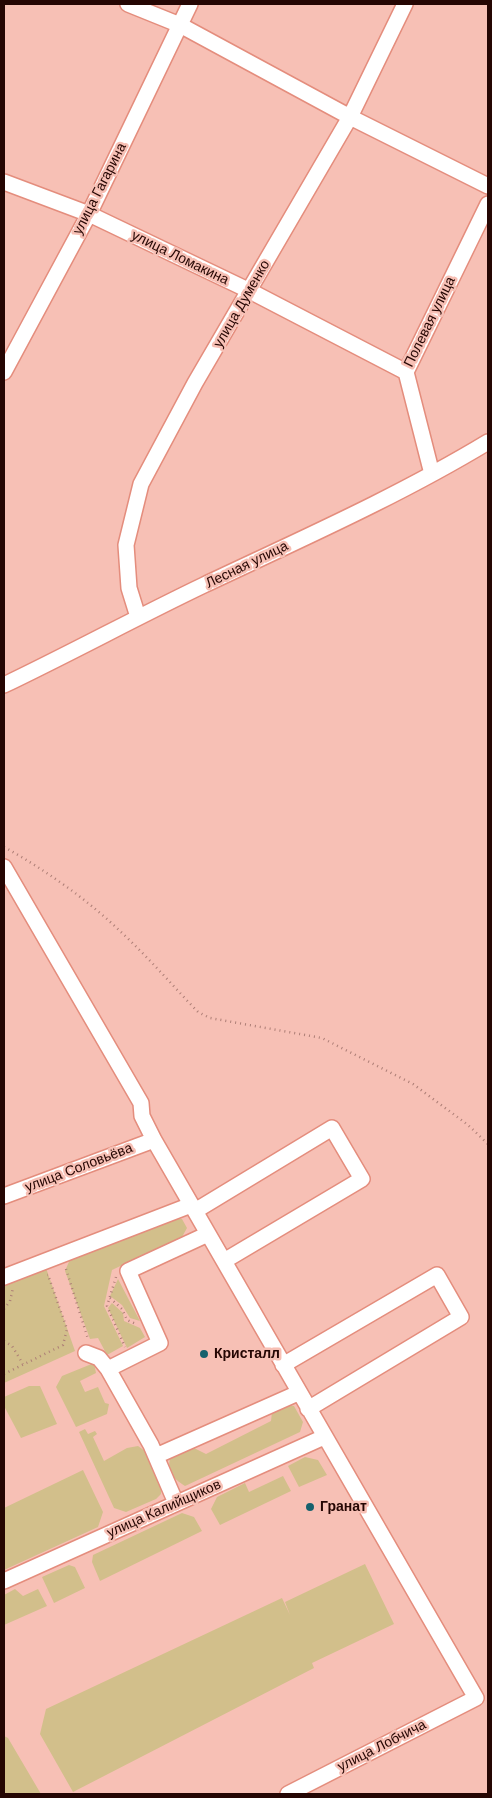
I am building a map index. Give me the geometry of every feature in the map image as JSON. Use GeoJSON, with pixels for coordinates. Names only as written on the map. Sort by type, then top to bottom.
{"type":"FeatureCollection","features":[{"type":"Feature","properties":{"kind":"street"},"geometry":{"type":"LineString","coordinates":[[128,4],[180,25],[350,116],[488,186]]}},
{"type":"Feature","properties":{"kind":"street","name":"улица Гагарина"},"geometry":{"type":"LineString","coordinates":[[4,372],[89,214],[190,4]]}},
{"type":"Feature","properties":{"kind":"street","name":"улица Думенко"},"geometry":{"type":"LineString","coordinates":[[138,617],[129,588],[126,545],[141,484],[195,383],[350,116],[406,4]]}},
{"type":"Feature","properties":{"kind":"street","name":"улица Ломакина"},"geometry":{"type":"LineString","coordinates":[[4,182],[89,214],[250,291],[406,372]]}},
{"type":"Feature","properties":{"kind":"street","name":"Полевая улица"},"geometry":{"type":"LineString","coordinates":[[432,474],[406,372],[488,204]]}},
{"type":"Feature","properties":{"kind":"street","name":"Лесная улица"},"geometry":{"type":"LineString","coordinates":[[4,685],[138,617],[432,474],[488,442]]}},
{"type":"Feature","properties":{"kind":"street"},"geometry":{"type":"LineString","coordinates":[[4,867],[142,1103],[142,1116],[154,1140],[324,1437]]}},
{"type":"Feature","properties":{"kind":"street"},"geometry":{"type":"LineString","coordinates":[[9,1282],[193,1208],[332,1128],[362,1179],[224,1261]]}},
{"type":"Feature","properties":{"kind":"street","name":"улица Соловьёва"},"geometry":{"type":"LineString","coordinates":[[4,1196],[154,1140]]}},
{"type":"Feature","properties":{"kind":"street"},"geometry":{"type":"LineString","coordinates":[[108,1369],[160,1343],[128,1270],[208,1234]]}},
{"type":"Feature","properties":{"kind":"street"},"geometry":{"type":"LineString","coordinates":[[283,1365],[437,1275],[461,1317],[308,1408]]}},
{"type":"Feature","properties":{"kind":"street"},"geometry":{"type":"LineString","coordinates":[[86,1353],[99,1358],[108,1369],[156,1456],[176,1503]]}},
{"type":"Feature","properties":{"kind":"street"},"geometry":{"type":"LineString","coordinates":[[156,1456],[298,1392]]}},
{"type":"Feature","properties":{"kind":"street","name":"улица Калийщиков"},"geometry":{"type":"LineString","coordinates":[[4,1581],[324,1437]]}},
{"type":"Feature","properties":{"kind":"street","name":"улица Лобчича"},"geometry":{"type":"LineString","coordinates":[[288,1794],[476,1698],[324,1437]]}},
{"type":"Feature","properties":{"kind":"path"},"geometry":{"type":"LineString","coordinates":[[4,847],[30,861],[121,931],[198,1012],[210,1018],[322,1038],[414,1084],[468,1125],[488,1144]]}},
{"type":"Feature","properties":{"kind":"path"},"geometry":{"type":"LineString","coordinates":[[118,1269],[107,1306],[126,1351]]}},
{"type":"Feature","properties":{"kind":"path"},"geometry":{"type":"LineString","coordinates":[[4,1374],[62,1345],[67,1328],[48,1275],[42,1273]]}},
{"type":"Feature","properties":{"kind":"path"},"geometry":{"type":"LineString","coordinates":[[4,1309],[10,1301],[9,1282]]}},
{"type":"Feature","properties":{"kind":"path"},"geometry":{"type":"LineString","coordinates":[[110,1298],[122,1309],[127,1320],[143,1326]]}},
{"type":"Feature","properties":{"kind":"path"},"geometry":{"type":"LineString","coordinates":[[4,1342],[12,1346],[23,1364]]}},
{"type":"Feature","properties":{"kind":"shaded area"},"geometry":{"type":"Polygon","coordinates":[[[173,1218],[182,1219],[187,1228],[182,1237],[112,1270],[104,1306],[123,1346],[107,1355],[98,1338],[90,1339],[65,1271],[71,1257],[173,1218]]]}},
{"type":"Feature","properties":{"kind":"shaded area"},"geometry":{"type":"Polygon","coordinates":[[[46,1268],[75,1351],[4,1383],[4,1284],[46,1268]]]}},
{"type":"Feature","properties":{"kind":"shaded area"},"geometry":{"type":"Polygon","coordinates":[[[118,1279],[140,1321],[130,1318],[122,1305],[110,1296],[118,1279]]]}},
{"type":"Feature","properties":{"kind":"shaded area"},"geometry":{"type":"Polygon","coordinates":[[[112,1303],[123,1313],[124,1321],[140,1328],[145,1337],[127,1348],[108,1308],[112,1303]]]}},
{"type":"Feature","properties":{"kind":"shaded area"},"geometry":{"type":"Polygon","coordinates":[[[94,1363],[96,1373],[80,1381],[85,1392],[98,1387],[105,1403],[109,1404],[107,1414],[76,1427],[56,1387],[62,1376],[94,1363]]]}},
{"type":"Feature","properties":{"kind":"shaded area"},"geometry":{"type":"Polygon","coordinates":[[[29,1386],[40,1386],[57,1424],[21,1438],[4,1406],[4,1397],[29,1386]]]}},
{"type":"Feature","properties":{"kind":"shaded area"},"geometry":{"type":"Polygon","coordinates":[[[282,1404],[294,1406],[303,1422],[300,1432],[185,1486],[172,1475],[169,1468],[170,1458],[194,1448],[206,1454],[271,1421],[272,1412],[282,1404]]]}},
{"type":"Feature","properties":{"kind":"shaded area"},"geometry":{"type":"Polygon","coordinates":[[[85,1429],[88,1434],[95,1431],[97,1434],[93,1437],[104,1461],[127,1448],[138,1446],[145,1451],[161,1487],[161,1494],[156,1499],[126,1512],[114,1508],[79,1432],[85,1429]]]}},
{"type":"Feature","properties":{"kind":"shaded area"},"geometry":{"type":"Polygon","coordinates":[[[305,1457],[318,1460],[327,1475],[299,1487],[288,1466],[305,1457]]]}},
{"type":"Feature","properties":{"kind":"shaded area"},"geometry":{"type":"Polygon","coordinates":[[[83,1470],[103,1512],[98,1527],[4,1570],[4,1508],[83,1470]]]}},
{"type":"Feature","properties":{"kind":"shaded area"},"geometry":{"type":"Polygon","coordinates":[[[283,1476],[291,1491],[220,1525],[211,1509],[217,1497],[245,1483],[249,1492],[283,1476]]]}},
{"type":"Feature","properties":{"kind":"shaded area"},"geometry":{"type":"Polygon","coordinates":[[[182,1513],[194,1517],[202,1531],[100,1581],[92,1562],[93,1555],[182,1513]]]}},
{"type":"Feature","properties":{"kind":"shaded area"},"geometry":{"type":"Polygon","coordinates":[[[365,1564],[394,1624],[312,1663],[314,1668],[73,1792],[40,1734],[46,1709],[282,1598],[290,1615],[285,1602],[365,1564]]]}},
{"type":"Feature","properties":{"kind":"shaded area"},"geometry":{"type":"Polygon","coordinates":[[[69,1565],[75,1567],[85,1588],[54,1603],[42,1577],[69,1565]]]}},
{"type":"Feature","properties":{"kind":"shaded area"},"geometry":{"type":"Polygon","coordinates":[[[15,1589],[23,1596],[38,1589],[47,1606],[4,1625],[4,1595],[15,1589]]]}},
{"type":"Feature","properties":{"kind":"shaded area"},"geometry":{"type":"Polygon","coordinates":[[[4,1736],[8,1738],[41,1794],[4,1794],[4,1736]]]}},
{"type":"Feature","properties":{"kind":"place","name":"Кристалл"},"geometry":{"type":"Point","coordinates":[204,1354]}},
{"type":"Feature","properties":{"kind":"place","name":"Гранат"},"geometry":{"type":"Point","coordinates":[310,1507]}}]}
